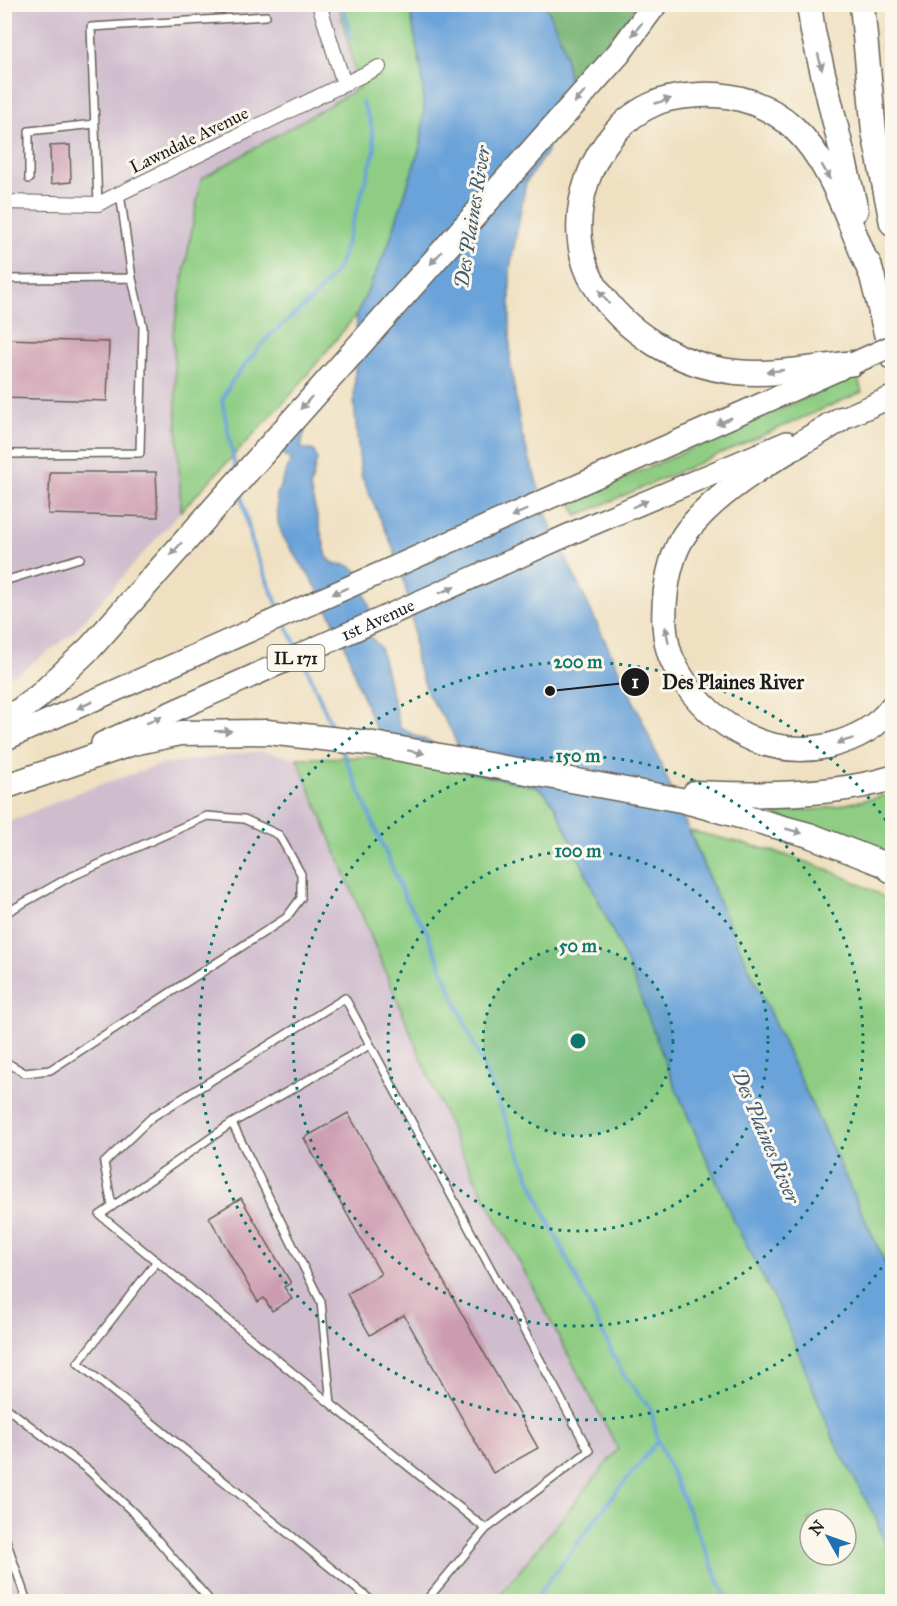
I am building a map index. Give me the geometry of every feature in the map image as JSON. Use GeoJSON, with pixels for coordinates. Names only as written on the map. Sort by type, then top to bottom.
{"type":"FeatureCollection","features":[{"type":"Feature","properties":{"kind":"highway"},"geometry":{"type":"LineString","coordinates":[[4,722],[38,697],[91,647],[619,53],[656,4]]}},
{"type":"Feature","properties":{"kind":"highway"},"geometry":{"type":"LineString","coordinates":[[809,4],[813,32],[892,357]]}},
{"type":"Feature","properties":{"kind":"highway"},"geometry":{"type":"LineString","coordinates":[[862,4],[874,132],[892,223]]}},
{"type":"Feature","properties":{"kind":"highway"},"geometry":{"type":"LineString","coordinates":[[854,363],[764,372],[737,372],[709,367],[678,356],[657,344],[624,319],[593,282],[583,254],[579,217],[586,181],[604,146],[627,121],[656,103],[684,96],[705,94],[743,99],[768,109],[792,126],[813,150],[830,177],[873,278]]}},
{"type":"Feature","properties":{"kind":"highway"},"geometry":{"type":"LineString","coordinates":[[841,419],[728,490],[687,532],[669,565],[663,614],[672,660],[696,697],[725,727],[765,745],[808,750],[851,740],[892,707]]}},
{"type":"Feature","properties":{"kind":"highway"},"geometry":{"type":"LineString","coordinates":[[4,787],[80,759],[133,743],[181,733],[267,732],[368,743],[624,788],[741,805],[808,835],[883,864],[892,871]]}},
{"type":"Feature","properties":{"kind":"highway"},"geometry":{"type":"LineString","coordinates":[[741,805],[857,787],[892,778]]}},
{"type":"Feature","properties":{"kind":"main road","name":"IL 171"},"geometry":{"type":"LineString","coordinates":[[4,740],[572,490],[892,346]]}},
{"type":"Feature","properties":{"kind":"main road","name":"IL 171"},"geometry":{"type":"LineString","coordinates":[[841,419],[892,397]]}},
{"type":"Feature","properties":{"kind":"main road","name":"1st Avenue"},"geometry":{"type":"LineString","coordinates":[[4,787],[586,527],[841,419]]}},
{"type":"Feature","properties":{"kind":"street"},"geometry":{"type":"LineString","coordinates":[[319,4],[344,84]]}},
{"type":"Feature","properties":{"kind":"street","name":"Lawndale Avenue"},"geometry":{"type":"LineString","coordinates":[[4,202],[99,204],[379,67]]}},
{"type":"Feature","properties":{"kind":"lane"},"geometry":{"type":"LineString","coordinates":[[99,204],[91,27],[266,16]]}},
{"type":"Feature","properties":{"kind":"lane"},"geometry":{"type":"LineString","coordinates":[[29,179],[29,131],[95,124]]}},
{"type":"Feature","properties":{"kind":"lane"},"geometry":{"type":"LineString","coordinates":[[4,454],[140,453],[143,327],[132,278],[120,193]]}},
{"type":"Feature","properties":{"kind":"lane"},"geometry":{"type":"LineString","coordinates":[[4,279],[132,278]]}},
{"type":"Feature","properties":{"kind":"lane"},"geometry":{"type":"LineString","coordinates":[[4,581],[80,558]]}},
{"type":"Feature","properties":{"kind":"lane"},"geometry":{"type":"LineString","coordinates":[[4,914],[66,879],[207,816],[244,819],[279,835],[302,874],[301,898],[286,918],[50,1070],[25,1073],[4,1060]]}},
{"type":"Feature","properties":{"kind":"lane"},"geometry":{"type":"LineString","coordinates":[[112,1206],[104,1163],[152,1117],[345,998],[589,1451],[486,1529],[425,1602]]}},
{"type":"Feature","properties":{"kind":"lane"},"geometry":{"type":"LineString","coordinates":[[370,1045],[232,1123],[100,1215],[486,1529]]}},
{"type":"Feature","properties":{"kind":"lane"},"geometry":{"type":"LineString","coordinates":[[232,1123],[321,1302],[332,1404]]}},
{"type":"Feature","properties":{"kind":"lane"},"geometry":{"type":"LineString","coordinates":[[157,1261],[78,1363],[373,1602]]}},
{"type":"Feature","properties":{"kind":"lane"},"geometry":{"type":"LineString","coordinates":[[4,1406],[87,1470],[135,1514],[211,1602]]}},
{"type":"Feature","properties":{"kind":"lane"},"geometry":{"type":"LineString","coordinates":[[4,1534],[27,1602]]}},
{"type":"Feature","properties":{"kind":"shaded area"},"geometry":{"type":"Polygon","coordinates":[[[5,5],[339,5],[359,88],[201,179],[173,334],[181,511],[71,635],[20,672],[5,679],[5,5]]]}},
{"type":"Feature","properties":{"kind":"shaded area"},"geometry":{"type":"Polygon","coordinates":[[[261,751],[297,758],[456,1142],[618,1449],[495,1601],[5,1601],[4,824],[81,791],[162,764],[261,751]]]}},
{"type":"Feature","properties":{"kind":"green space"},"geometry":{"type":"Polygon","coordinates":[[[339,5],[409,5],[422,74],[424,109],[421,144],[389,243],[357,314],[289,397],[181,511],[173,334],[201,179],[359,88],[339,5]]]}},
{"type":"Feature","properties":{"kind":"green space"},"geometry":{"type":"Polygon","coordinates":[[[546,5],[638,5],[593,60],[570,83],[563,45],[546,5]]]}},
{"type":"Feature","properties":{"kind":"green space"},"geometry":{"type":"Polygon","coordinates":[[[857,375],[862,392],[577,516],[571,502],[857,375]]]}},
{"type":"Feature","properties":{"kind":"green space"},"geometry":{"type":"Polygon","coordinates":[[[374,757],[468,772],[535,786],[545,793],[555,806],[629,967],[673,1082],[734,1221],[786,1322],[834,1440],[875,1517],[892,1561],[892,1601],[495,1601],[618,1449],[456,1142],[297,758],[374,757]]]}},
{"type":"Feature","properties":{"kind":"green space"},"geometry":{"type":"Polygon","coordinates":[[[892,794],[892,861],[770,813],[822,809],[892,794]]]}},
{"type":"Feature","properties":{"kind":"green space"},"geometry":{"type":"Polygon","coordinates":[[[690,831],[768,850],[820,867],[845,877],[892,902],[892,1278],[723,912],[690,831]]]}},
{"type":"Feature","properties":{"kind":"water"},"geometry":{"type":"Polygon","coordinates":[[[409,5],[546,5],[563,45],[570,83],[546,153],[526,182],[510,268],[510,361],[521,431],[549,522],[640,715],[723,912],[892,1278],[892,1561],[875,1517],[834,1440],[786,1322],[734,1221],[673,1082],[629,967],[555,806],[545,793],[535,786],[401,761],[380,739],[359,688],[344,641],[314,583],[283,537],[278,522],[277,494],[291,460],[279,452],[307,418],[301,448],[314,451],[317,459],[310,488],[327,557],[333,563],[350,566],[358,572],[370,609],[364,630],[380,647],[400,728],[429,742],[460,752],[451,730],[429,696],[416,661],[412,616],[404,581],[393,547],[361,475],[354,403],[357,314],[389,243],[421,144],[424,109],[422,74],[409,5]]]}},
{"type":"Feature","properties":{"kind":"building"},"geometry":{"type":"Polygon","coordinates":[[[70,145],[71,182],[51,184],[50,146],[70,145]]]}},
{"type":"Feature","properties":{"kind":"building"},"geometry":{"type":"Polygon","coordinates":[[[4,339],[109,342],[107,401],[4,398],[4,339]]]}},
{"type":"Feature","properties":{"kind":"building"},"geometry":{"type":"Polygon","coordinates":[[[50,472],[156,472],[158,517],[48,514],[50,472]]]}},
{"type":"Feature","properties":{"kind":"building"},"geometry":{"type":"Polygon","coordinates":[[[348,1113],[538,1448],[493,1473],[404,1315],[370,1335],[347,1294],[381,1274],[304,1138],[348,1113]]]}},
{"type":"Feature","properties":{"kind":"building"},"geometry":{"type":"Polygon","coordinates":[[[241,1198],[291,1283],[284,1287],[292,1299],[272,1311],[264,1298],[258,1302],[209,1217],[241,1198]]]}},
{"type":"Feature","properties":{"kind":"waterway"},"geometry":{"type":"LineString","coordinates":[[343,4],[351,38]]}},
{"type":"Feature","properties":{"kind":"waterway"},"geometry":{"type":"LineString","coordinates":[[236,472],[222,400],[232,381],[268,337],[315,297],[339,267],[375,150],[371,123],[362,102]]}},
{"type":"Feature","properties":{"kind":"waterway"},"geometry":{"type":"LineString","coordinates":[[241,494],[253,547],[280,611]]}},
{"type":"Feature","properties":{"kind":"waterway"},"geometry":{"type":"LineString","coordinates":[[286,624],[298,649]]}},
{"type":"Feature","properties":{"kind":"waterway"},"geometry":{"type":"LineString","coordinates":[[304,661],[334,732]]}},
{"type":"Feature","properties":{"kind":"waterway"},"geometry":{"type":"LineString","coordinates":[[342,750],[406,900],[426,930],[542,1207],[621,1371],[651,1410],[658,1441],[728,1602]]}},
{"type":"Feature","properties":{"kind":"waterway"},"geometry":{"type":"LineString","coordinates":[[533,1602],[613,1496],[658,1441]]}},
{"type":"Feature","properties":{"kind":"place","name":"Des Plaines River"},"geometry":{"type":"Point","coordinates":[550,691]}}]}
